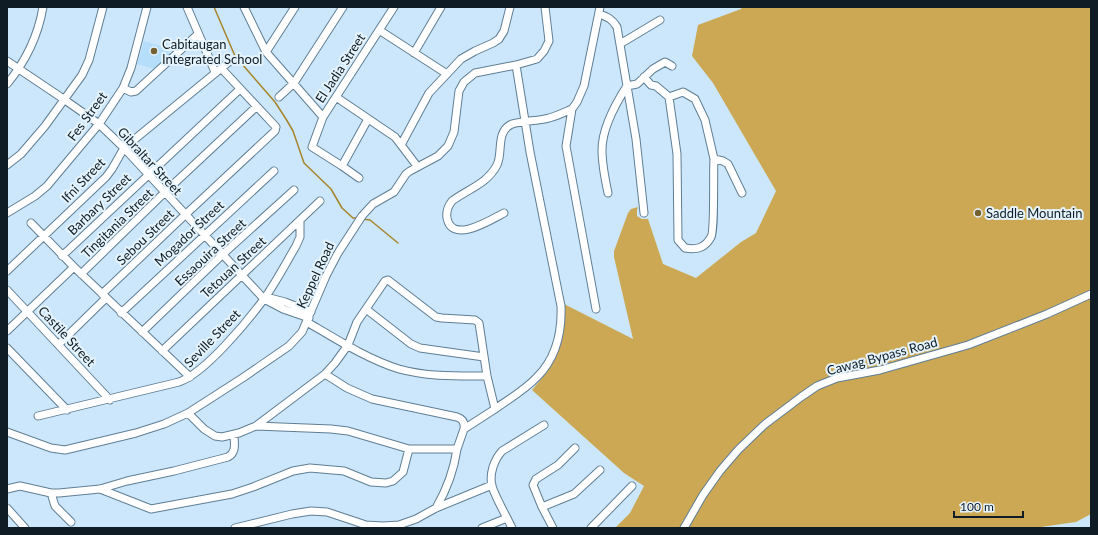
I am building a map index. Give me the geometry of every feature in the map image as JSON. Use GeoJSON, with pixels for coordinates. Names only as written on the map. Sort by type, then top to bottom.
{"type":"FeatureCollection","features":[{"type":"Feature","properties":{"kind":"street"},"geometry":{"type":"LineString","coordinates":[[7,84],[19,70],[40,28],[43,7]]}},
{"type":"Feature","properties":{"kind":"street"},"geometry":{"type":"LineString","coordinates":[[7,165],[21,154],[65,100],[82,76],[89,60],[104,7]]}},
{"type":"Feature","properties":{"kind":"street","name":"Fes Street"},"geometry":{"type":"LineString","coordinates":[[7,213],[35,196],[47,186],[99,124],[122,88],[130,68],[147,7]]}},
{"type":"Feature","properties":{"kind":"street"},"geometry":{"type":"LineString","coordinates":[[187,7],[198,34],[218,70],[240,89],[256,107]]}},
{"type":"Feature","properties":{"kind":"street"},"geometry":{"type":"LineString","coordinates":[[266,52],[295,7]]}},
{"type":"Feature","properties":{"kind":"street"},"geometry":{"type":"LineString","coordinates":[[279,97],[294,83],[343,7]]}},
{"type":"Feature","properties":{"kind":"street","name":"El Jadia Street"},"geometry":{"type":"LineString","coordinates":[[342,166],[314,149],[312,146],[324,117],[394,7]]}},
{"type":"Feature","properties":{"kind":"street"},"geometry":{"type":"LineString","coordinates":[[414,52],[441,7]]}},
{"type":"Feature","properties":{"kind":"street"},"geometry":{"type":"LineString","coordinates":[[401,145],[429,93],[461,59],[499,39],[504,31],[510,7]]}},
{"type":"Feature","properties":{"kind":"street","name":"Keppel Road"},"geometry":{"type":"LineString","coordinates":[[7,432],[55,449],[69,450],[152,428],[188,413],[290,346],[300,335],[326,276],[338,253],[358,222],[373,204],[394,192],[406,174],[417,166],[442,153],[451,142],[454,132],[459,91],[464,82],[475,73],[516,65],[537,58],[544,51],[549,41],[545,7]]}},
{"type":"Feature","properties":{"kind":"street"},"geometry":{"type":"LineString","coordinates":[[245,8],[266,52],[324,117]]}},
{"type":"Feature","properties":{"kind":"street"},"geometry":{"type":"LineString","coordinates":[[596,309],[566,146],[572,109],[584,86],[600,11],[613,20],[617,27],[636,139],[644,213]]}},
{"type":"Feature","properties":{"kind":"street"},"geometry":{"type":"LineString","coordinates":[[620,44],[660,20]]}},
{"type":"Feature","properties":{"kind":"street"},"geometry":{"type":"LineString","coordinates":[[379,30],[447,74]]}},
{"type":"Feature","properties":{"kind":"street"},"geometry":{"type":"LineString","coordinates":[[122,88],[131,92],[136,91],[198,34]]}},
{"type":"Feature","properties":{"kind":"street","name":"Gibraltar Street"},"geometry":{"type":"LineString","coordinates":[[7,61],[99,124],[124,148],[164,193],[263,297],[283,309],[309,317],[348,345],[388,365],[401,369],[436,375],[488,376]]}},
{"type":"Feature","properties":{"kind":"street","name":"Ifni Street"},"geometry":{"type":"LineString","coordinates":[[7,271],[106,177],[124,148],[230,61]]}},
{"type":"Feature","properties":{"kind":"street"},"geometry":{"type":"LineString","coordinates":[[608,193],[603,157],[603,141],[610,119],[620,98],[627,86],[637,84],[653,69],[666,62],[672,66]]}},
{"type":"Feature","properties":{"kind":"street"},"geometry":{"type":"LineString","coordinates":[[464,429],[537,378],[553,355],[558,342],[562,320],[561,306],[531,160],[516,65]]}},
{"type":"Feature","properties":{"kind":"street"},"geometry":{"type":"LineString","coordinates":[[644,77],[651,85],[656,86],[669,97],[677,154],[678,240],[685,248],[694,250],[703,247],[712,236],[714,159],[705,120],[695,99],[683,92],[669,97]]}},
{"type":"Feature","properties":{"kind":"street","name":"Barbary Street"},"geometry":{"type":"LineString","coordinates":[[62,256],[147,174],[240,89]]}},
{"type":"Feature","properties":{"kind":"street"},"geometry":{"type":"LineString","coordinates":[[336,97],[388,132],[401,145],[417,166]]}},
{"type":"Feature","properties":{"kind":"street","name":"Sebou Street"},"geometry":{"type":"LineString","coordinates":[[58,344],[185,214],[275,132],[276,127],[256,107]]}},
{"type":"Feature","properties":{"kind":"street","name":"Tingitania Street"},"geometry":{"type":"LineString","coordinates":[[81,274],[164,193],[256,107]]}},
{"type":"Feature","properties":{"kind":"street"},"geometry":{"type":"LineString","coordinates":[[504,213],[481,225],[464,230],[450,225],[447,220],[446,213],[452,201],[483,182],[493,172],[498,163],[501,139],[504,130],[510,124],[549,118],[572,109]]}},
{"type":"Feature","properties":{"kind":"street"},"geometry":{"type":"LineString","coordinates":[[359,178],[342,166],[368,119]]}},
{"type":"Feature","properties":{"kind":"street"},"geometry":{"type":"LineString","coordinates":[[714,159],[728,164],[742,193]]}},
{"type":"Feature","properties":{"kind":"street","name":"Mogador Street"},"geometry":{"type":"LineString","coordinates":[[122,313],[274,171]]}},
{"type":"Feature","properties":{"kind":"street","name":"Essaouira Street"},"geometry":{"type":"LineString","coordinates":[[142,332],[222,255],[294,190]]}},
{"type":"Feature","properties":{"kind":"street","name":"Tetouan Street"},"geometry":{"type":"LineString","coordinates":[[162,351],[320,201]]}},
{"type":"Feature","properties":{"kind":"street","name":"Seville Street"},"geometry":{"type":"LineString","coordinates":[[38,416],[110,400],[179,382],[190,377],[228,342],[263,297],[296,246],[300,237],[300,220]]}},
{"type":"Feature","properties":{"kind":"street"},"geometry":{"type":"LineString","coordinates":[[31,223],[62,256],[190,377]]}},
{"type":"Feature","properties":{"kind":"street"},"geometry":{"type":"LineString","coordinates":[[7,331],[74,267]]}},
{"type":"Feature","properties":{"kind":"street"},"geometry":{"type":"LineString","coordinates":[[188,413],[209,434],[215,436],[222,437],[256,426],[325,374],[335,363],[348,345],[357,322],[385,281],[388,280],[436,317],[477,321],[479,323],[484,357],[495,408]]}},
{"type":"Feature","properties":{"kind":"street","name":"Castile Street"},"geometry":{"type":"LineString","coordinates":[[7,290],[110,400]]}},
{"type":"Feature","properties":{"kind":"street","name":"Cawag Bypass Road"},"geometry":{"type":"LineString","coordinates":[[684,528],[703,495],[720,471],[738,450],[764,425],[817,386],[837,378],[880,370],[968,345],[1047,314],[1091,294]]}},
{"type":"Feature","properties":{"kind":"street"},"geometry":{"type":"LineString","coordinates":[[366,309],[411,344],[420,348],[484,357]]}},
{"type":"Feature","properties":{"kind":"street"},"geometry":{"type":"LineString","coordinates":[[7,348],[66,410]]}},
{"type":"Feature","properties":{"kind":"street"},"geometry":{"type":"LineString","coordinates":[[325,374],[347,388],[372,399],[457,417],[463,421],[464,429],[457,449],[452,475],[444,495],[436,508]]}},
{"type":"Feature","properties":{"kind":"street"},"geometry":{"type":"LineString","coordinates":[[512,528],[492,485],[493,465],[496,457],[502,451],[544,425]]}},
{"type":"Feature","properties":{"kind":"street"},"geometry":{"type":"LineString","coordinates":[[256,426],[331,429],[348,431],[409,449],[457,449]]}},
{"type":"Feature","properties":{"kind":"street"},"geometry":{"type":"LineString","coordinates":[[7,488],[20,486],[51,493],[68,493],[100,489],[127,481],[228,457],[234,450],[234,434]]}},
{"type":"Feature","properties":{"kind":"street"},"geometry":{"type":"LineString","coordinates":[[553,528],[533,488],[534,481],[558,465],[575,448]]}},
{"type":"Feature","properties":{"kind":"street"},"geometry":{"type":"LineString","coordinates":[[100,489],[151,509],[232,494],[293,471],[310,468],[344,471],[371,482],[386,483],[399,477],[403,472],[409,449]]}},
{"type":"Feature","properties":{"kind":"street"},"geometry":{"type":"LineString","coordinates":[[542,507],[574,494],[600,470]]}},
{"type":"Feature","properties":{"kind":"street"},"geometry":{"type":"LineString","coordinates":[[235,528],[292,514],[311,511],[327,512],[366,525],[391,526],[408,522],[436,508],[492,485]]}},
{"type":"Feature","properties":{"kind":"street"},"geometry":{"type":"LineString","coordinates":[[591,528],[632,486]]}},
{"type":"Feature","properties":{"kind":"street"},"geometry":{"type":"LineString","coordinates":[[51,493],[55,506],[71,522]]}},
{"type":"Feature","properties":{"kind":"street"},"geometry":{"type":"LineString","coordinates":[[7,508],[25,528]]}},
{"type":"Feature","properties":{"kind":"street"},"geometry":{"type":"LineString","coordinates":[[482,528],[507,518]]}},
{"type":"Feature","properties":{"kind":"shaded area"},"geometry":{"type":"Polygon","coordinates":[[[742,7],[1091,7],[1091,514],[1076,522],[1034,528],[615,528],[630,513],[644,486],[624,473],[532,390],[548,370],[562,341],[564,330],[564,304],[633,339],[614,257],[614,251],[628,213],[631,209],[638,207],[637,216],[642,219],[648,219],[663,264],[696,278],[741,242],[756,233],[776,191],[713,83],[692,56],[698,25],[741,9],[742,7]]]}},
{"type":"Feature","properties":{"kind":"shaded area","name":"Cabitaugan Integrated School"},"geometry":{"type":"Polygon","coordinates":[[[144,41],[161,46],[173,56],[158,70],[137,64],[144,41]]]}},
{"type":"Feature","properties":{"kind":"waterway"},"geometry":{"type":"LineString","coordinates":[[214,7],[235,56],[275,102],[293,131],[304,163],[331,189],[342,208],[353,218],[358,218]]}},
{"type":"Feature","properties":{"kind":"waterway"},"geometry":{"type":"LineString","coordinates":[[362,219],[370,220],[398,243]]}},
{"type":"Feature","properties":{"kind":"place","name":"Cabitaugan Integrated School"},"geometry":{"type":"Point","coordinates":[154,51]}},
{"type":"Feature","properties":{"kind":"place","name":"Saddle Mountain"},"geometry":{"type":"Point","coordinates":[978,213]}}]}
